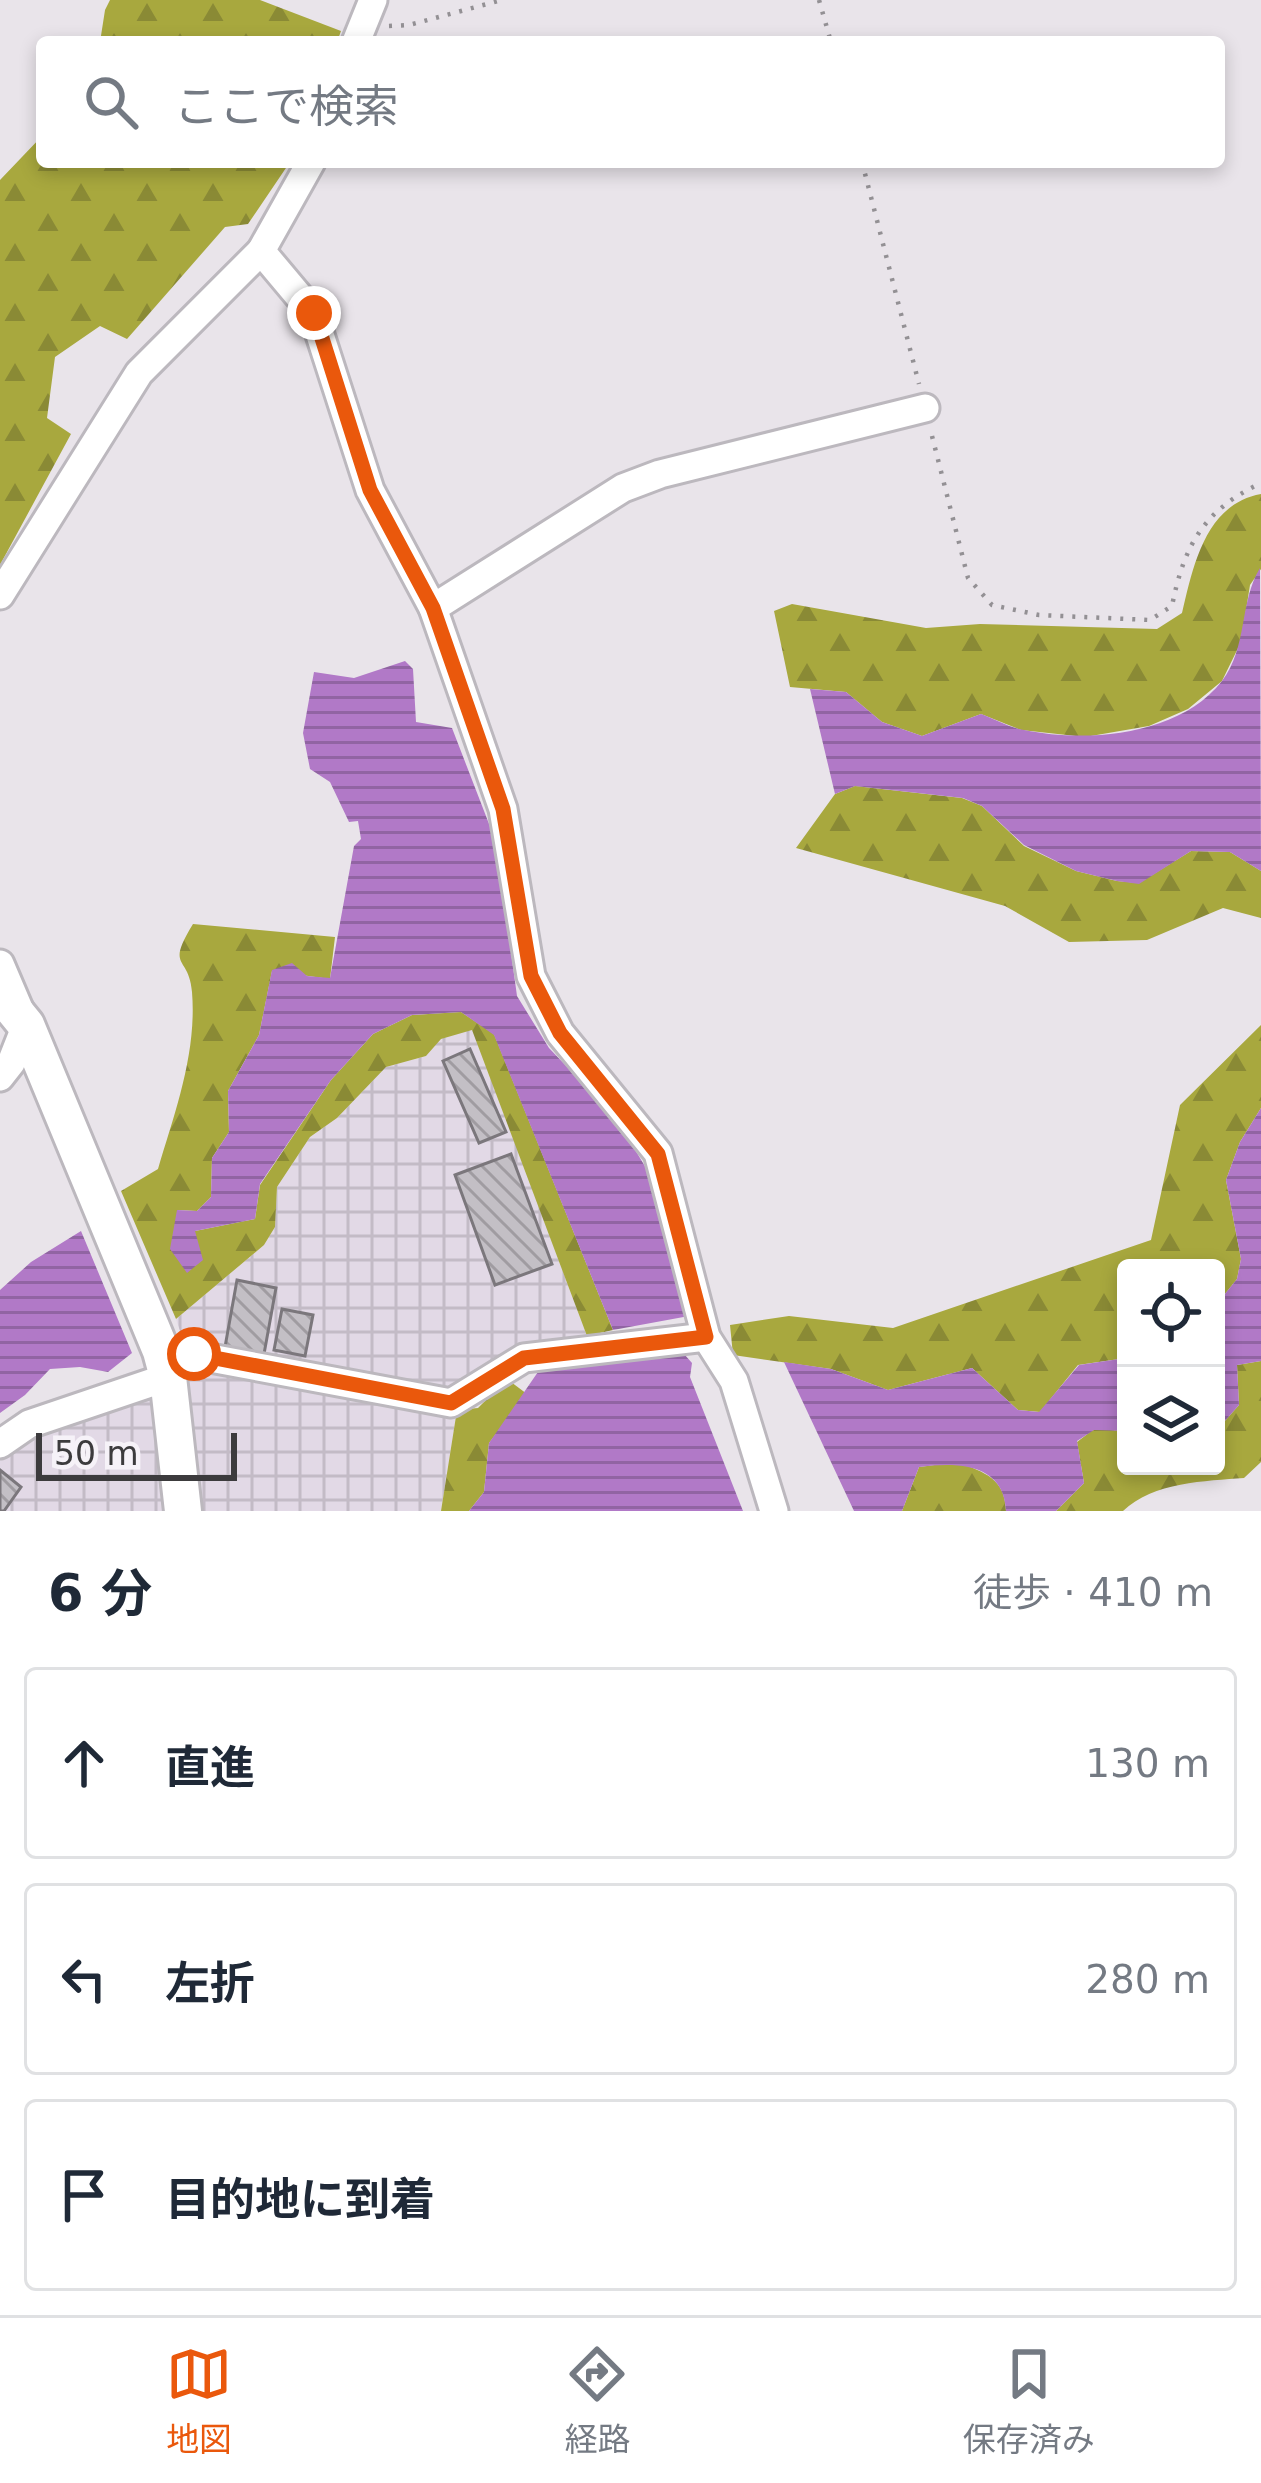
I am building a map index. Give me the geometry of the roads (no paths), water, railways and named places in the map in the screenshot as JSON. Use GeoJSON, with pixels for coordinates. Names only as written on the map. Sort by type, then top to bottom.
{"type":"FeatureCollection","features":[{"type":"Feature","properties":{"kind":"street"},"geometry":{"type":"LineString","coordinates":[[0,595],[139,373],[262,250],[308,168]]}},
{"type":"Feature","properties":{"kind":"street"},"geometry":{"type":"LineString","coordinates":[[262,250],[314,313],[370,490],[433,608],[503,809],[531,976],[560,1033],[658,1154],[706,1337],[734,1381],[774,1511]]}},
{"type":"Feature","properties":{"kind":"street"},"geometry":{"type":"LineString","coordinates":[[433,608],[623,488],[660,474],[925,408]]}},
{"type":"Feature","properties":{"kind":"street"},"geometry":{"type":"LineString","coordinates":[[0,964],[168,1377],[183,1511]]}},
{"type":"Feature","properties":{"kind":"street"},"geometry":{"type":"LineString","coordinates":[[0,993],[26,1025]]}},
{"type":"Feature","properties":{"kind":"street"},"geometry":{"type":"LineString","coordinates":[[0,1077],[11,1064],[26,1025]]}},
{"type":"Feature","properties":{"kind":"street"},"geometry":{"type":"LineString","coordinates":[[0,1444],[29,1424],[168,1377],[194,1354],[451,1403],[524,1358],[706,1337]]}}]}
